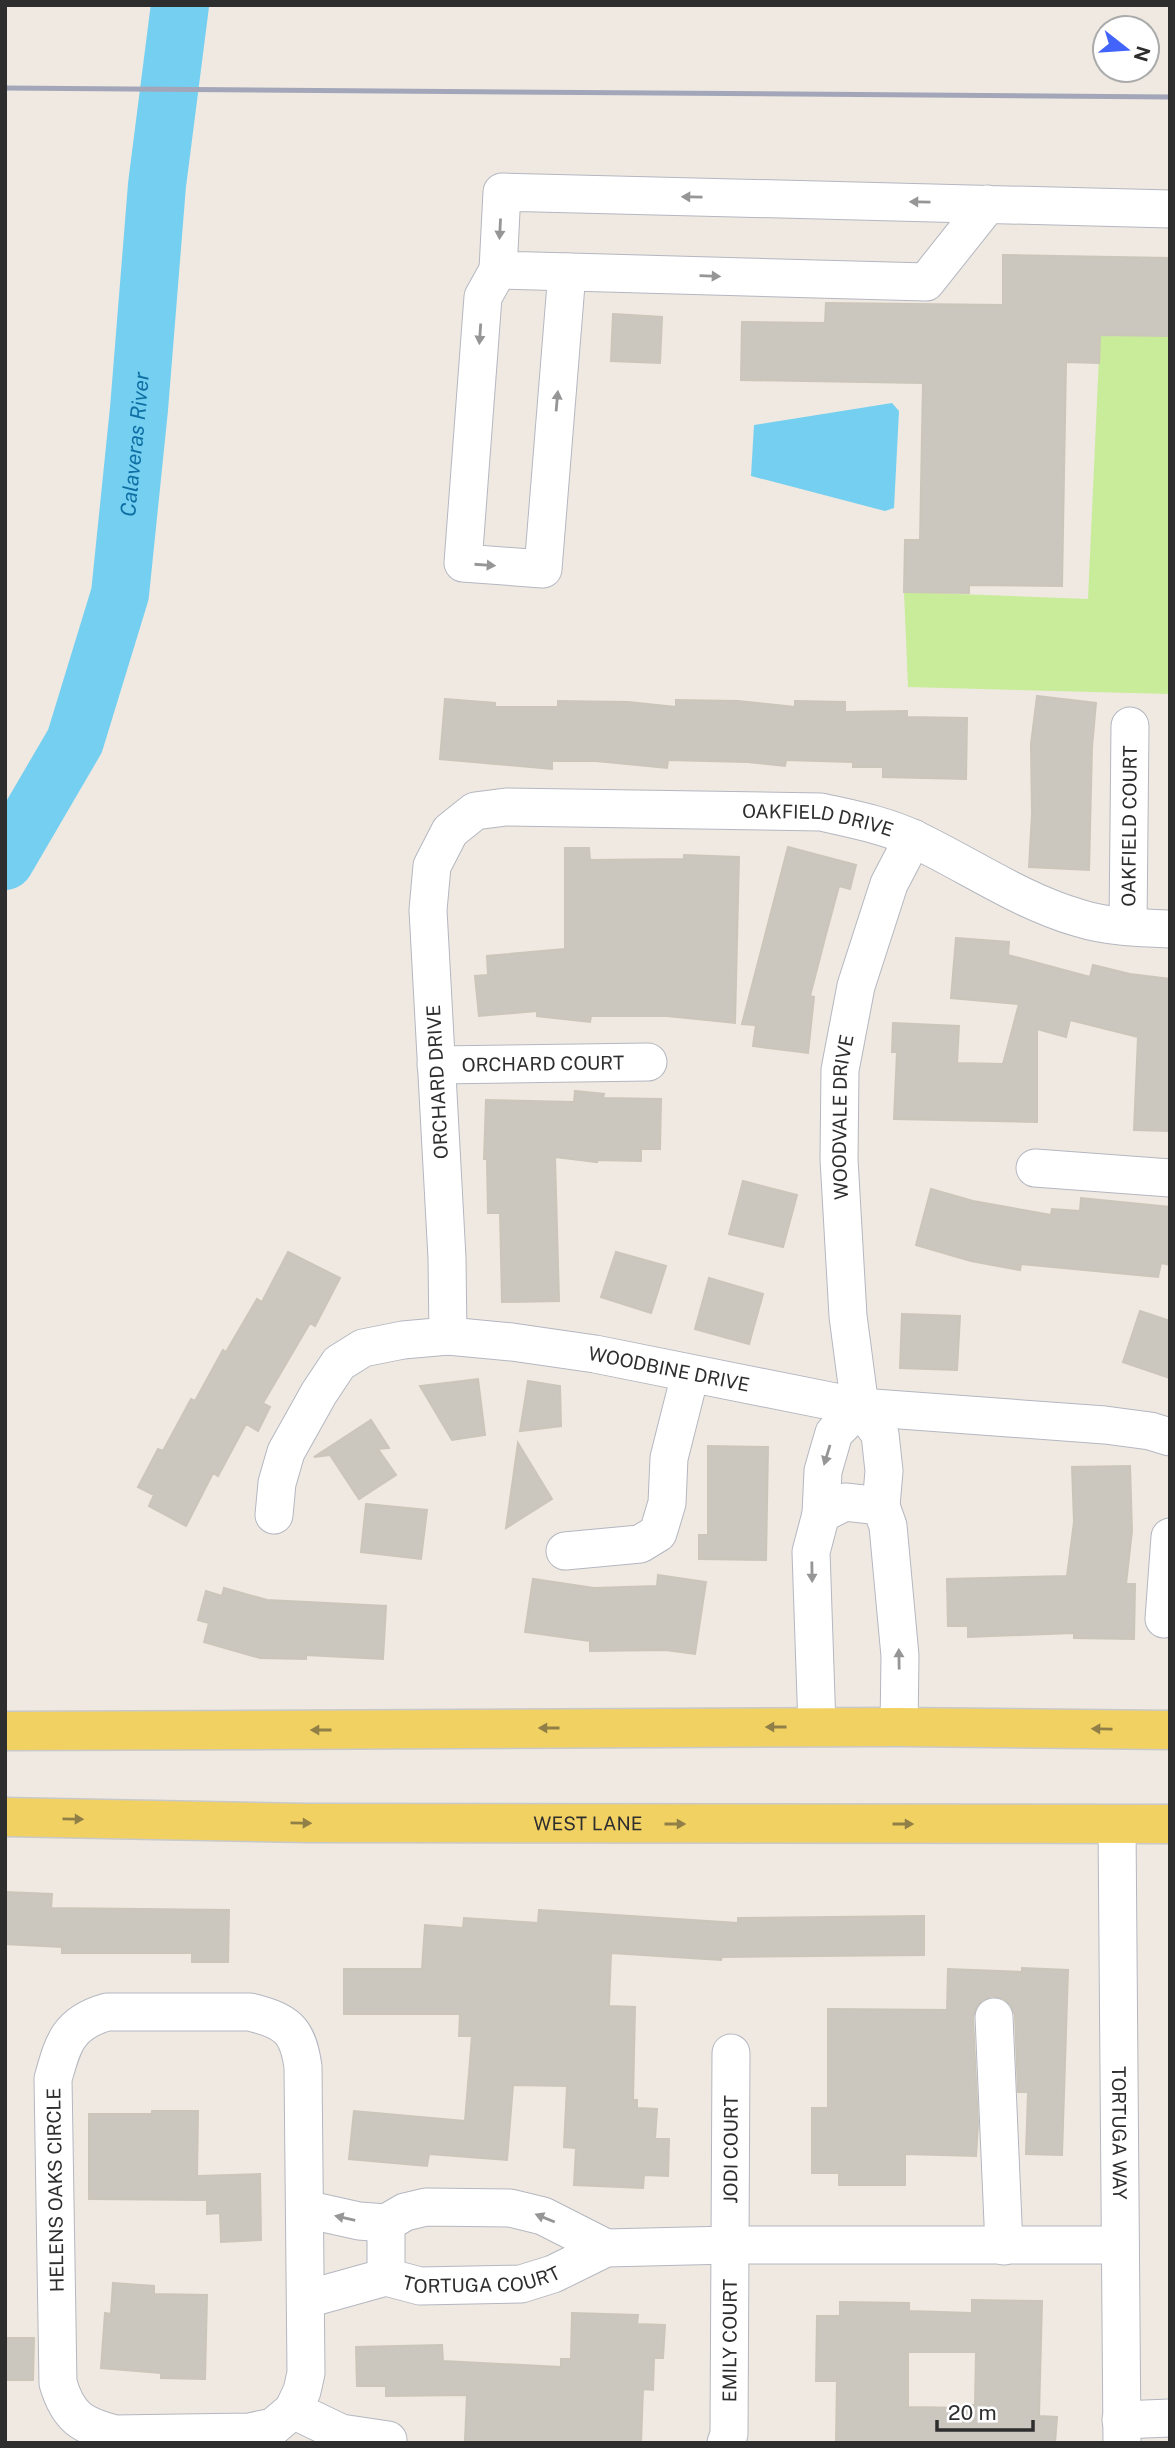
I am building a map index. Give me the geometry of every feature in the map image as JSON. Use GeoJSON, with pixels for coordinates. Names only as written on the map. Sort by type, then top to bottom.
{"type":"FeatureCollection","features":[{"type":"Feature","properties":{"kind":"main road"},"geometry":{"type":"LineString","coordinates":[[5,1731],[817,1727],[1170,1730]]}},
{"type":"Feature","properties":{"kind":"main road","name":"WEST LANE"},"geometry":{"type":"LineString","coordinates":[[5,1817],[308,1823],[1170,1824]]}},
{"type":"Feature","properties":{"kind":"street"},"geometry":{"type":"LineString","coordinates":[[567,272],[544,569],[463,563],[483,297],[498,270],[502,192],[1170,209]]}},
{"type":"Feature","properties":{"kind":"street"},"geometry":{"type":"LineString","coordinates":[[498,270],[926,282],[988,204]]}},
{"type":"Feature","properties":{"kind":"street","name":"OAKFIELD COURT"},"geometry":{"type":"LineString","coordinates":[[1128,926],[1130,726]]}},
{"type":"Feature","properties":{"kind":"street","name":"OAKFIELD DRIVE"},"geometry":{"type":"LineString","coordinates":[[450,831],[475,811],[506,807],[821,812],[867,822],[913,838],[1031,900],[1080,919],[1170,929]]}},
{"type":"Feature","properties":{"kind":"street","name":"ORCHARD DRIVE"},"geometry":{"type":"LineString","coordinates":[[448,1336],[447,1258],[428,910],[432,866],[450,831]]}},
{"type":"Feature","properties":{"kind":"street","name":"WOODVALE DRIVE"},"geometry":{"type":"LineString","coordinates":[[898,1727],[900,1656],[888,1526],[881,1506],[884,1471],[880,1434],[860,1407],[848,1316],[839,1159],[840,1070],[856,986],[889,884],[913,838]]}},
{"type":"Feature","properties":{"kind":"street","name":"ORCHARD COURT"},"geometry":{"type":"LineString","coordinates":[[436,1065],[648,1062]]}},
{"type":"Feature","properties":{"kind":"street"},"geometry":{"type":"LineString","coordinates":[[1035,1168],[1170,1178]]}},
{"type":"Feature","properties":{"kind":"street","name":"WOODBINE DRIVE"},"geometry":{"type":"LineString","coordinates":[[274,1516],[276,1483],[286,1452],[339,1363],[363,1348],[403,1340],[448,1336],[594,1354],[860,1407],[1105,1425],[1150,1431],[1170,1437]]}},
{"type":"Feature","properties":{"kind":"street"},"geometry":{"type":"LineString","coordinates":[[565,1551],[640,1544],[658,1533],[667,1503],[669,1458],[690,1375]]}},
{"type":"Feature","properties":{"kind":"street"},"geometry":{"type":"LineString","coordinates":[[817,1727],[811,1552],[821,1514],[823,1471],[834,1433],[860,1407]]}},
{"type":"Feature","properties":{"kind":"street"},"geometry":{"type":"LineString","coordinates":[[821,1514],[845,1503],[881,1506]]}},
{"type":"Feature","properties":{"kind":"street"},"geometry":{"type":"LineString","coordinates":[[1164,1619],[1170,1537]]}},
{"type":"Feature","properties":{"kind":"street","name":"TORTUGA WAY"},"geometry":{"type":"LineString","coordinates":[[1117,1825],[1122,2431]]}},
{"type":"Feature","properties":{"kind":"street","name":"HELENS OAKS CIRCLE"},"geometry":{"type":"LineString","coordinates":[[107,2012],[250,2012],[271,2017],[290,2029],[300,2045],[303,2067],[307,2300],[306,2373],[302,2391],[293,2410],[273,2427],[249,2432],[115,2434],[95,2429],[79,2420],[64,2402],[58,2383],[53,2079],[61,2049],[72,2030],[89,2017],[107,2012]]}},
{"type":"Feature","properties":{"kind":"street"},"geometry":{"type":"LineString","coordinates":[[994,2017],[1004,2246]]}},
{"type":"Feature","properties":{"kind":"street","name":"JODI COURT"},"geometry":{"type":"LineString","coordinates":[[730,2245],[731,2053]]}},
{"type":"Feature","properties":{"kind":"street","name":"TORTUGA COURT"},"geometry":{"type":"LineString","coordinates":[[606,2248],[544,2216],[510,2208],[426,2207],[405,2212],[386,2222],[386,2277],[420,2286],[521,2284],[553,2274],[606,2248],[730,2245],[1119,2245]]}},
{"type":"Feature","properties":{"kind":"street"},"geometry":{"type":"LineString","coordinates":[[305,2208],[359,2221],[386,2222]]}},
{"type":"Feature","properties":{"kind":"street","name":"EMILY COURT"},"geometry":{"type":"LineString","coordinates":[[728,2439],[730,2245]]}},
{"type":"Feature","properties":{"kind":"street"},"geometry":{"type":"LineString","coordinates":[[307,2300],[386,2277]]}},
{"type":"Feature","properties":{"kind":"street"},"geometry":{"type":"LineString","coordinates":[[293,2410],[341,2433],[388,2440],[388,2443]]}},
{"type":"Feature","properties":{"kind":"street"},"geometry":{"type":"LineString","coordinates":[[1122,2431],[1170,2418]]}},
{"type":"Feature","properties":{"kind":"green space"},"geometry":{"type":"Polygon","coordinates":[[[1100,335],[1170,336],[1170,694],[908,687],[904,592],[1088,599],[1100,335]]]}},
{"type":"Feature","properties":{"kind":"water"},"geometry":{"type":"Polygon","coordinates":[[[892,403],[899,411],[894,508],[885,511],[751,476],[754,425],[892,403]]]}},
{"type":"Feature","properties":{"kind":"building"},"geometry":{"type":"Polygon","coordinates":[[[1003,255],[1170,258],[1170,336],[1100,335],[1099,363],[1066,362],[1062,586],[969,585],[969,593],[904,592],[905,540],[920,540],[923,383],[741,380],[742,322],[825,323],[826,303],[1003,305],[1003,255]]]}},
{"type":"Feature","properties":{"kind":"building"},"geometry":{"type":"Polygon","coordinates":[[[613,314],[662,317],[660,363],[611,361],[613,314]]]}},
{"type":"Feature","properties":{"kind":"building"},"geometry":{"type":"Polygon","coordinates":[[[1037,696],[1096,703],[1092,747],[1089,870],[1029,867],[1032,814],[1031,744],[1037,696]]]}},
{"type":"Feature","properties":{"kind":"building"},"geometry":{"type":"Polygon","coordinates":[[[445,699],[495,703],[495,707],[558,707],[558,701],[628,702],[676,707],[676,700],[738,701],[795,707],[795,701],[845,702],[845,712],[907,711],[907,717],[967,718],[966,779],[883,777],[883,767],[853,767],[853,762],[786,760],[785,766],[668,760],[667,768],[596,761],[552,761],[552,769],[440,759],[445,699]]]}},
{"type":"Feature","properties":{"kind":"building"},"geometry":{"type":"Polygon","coordinates":[[[788,847],[856,865],[850,889],[839,886],[810,996],[814,997],[808,1053],[753,1046],[756,1025],[742,1024],[788,847]]]}},
{"type":"Feature","properties":{"kind":"building"},"geometry":{"type":"Polygon","coordinates":[[[565,848],[589,848],[590,860],[684,859],[684,855],[739,857],[735,1023],[667,1016],[591,1016],[590,1022],[537,1016],[537,1011],[479,1016],[475,976],[488,975],[487,956],[565,949],[565,848]]]}},
{"type":"Feature","properties":{"kind":"building"},"geometry":{"type":"Polygon","coordinates":[[[956,938],[1009,942],[1008,955],[1090,977],[1093,965],[1130,974],[1170,979],[1170,1131],[1134,1130],[1138,1037],[1070,1020],[1066,1037],[1037,1029],[1037,1122],[894,1119],[897,1052],[892,1052],[893,1023],[959,1026],[957,1063],[1003,1064],[1019,1004],[951,998],[956,938]]]}},
{"type":"Feature","properties":{"kind":"building"},"geometry":{"type":"Polygon","coordinates":[[[575,1091],[604,1094],[603,1098],[661,1099],[660,1149],[641,1149],[641,1161],[597,1162],[555,1157],[559,1301],[502,1302],[500,1213],[488,1213],[487,1159],[484,1159],[486,1100],[574,1102],[575,1091]]]}},
{"type":"Feature","properties":{"kind":"building"},"geometry":{"type":"Polygon","coordinates":[[[743,1181],[797,1195],[783,1247],[729,1234],[743,1181]]]}},
{"type":"Feature","properties":{"kind":"building"},"geometry":{"type":"Polygon","coordinates":[[[931,1189],[973,1201],[1051,1215],[1052,1209],[1080,1211],[1081,1198],[1170,1207],[1170,1265],[1161,1263],[1158,1277],[1021,1264],[1020,1270],[971,1261],[916,1245],[931,1189]]]}},
{"type":"Feature","properties":{"kind":"building"},"geometry":{"type":"Polygon","coordinates":[[[288,1252],[340,1278],[315,1326],[310,1323],[263,1403],[270,1407],[258,1431],[246,1424],[218,1476],[213,1473],[186,1526],[149,1506],[154,1495],[138,1487],[158,1449],[163,1451],[191,1399],[195,1401],[223,1350],[226,1352],[257,1299],[262,1302],[288,1252]]]}},
{"type":"Feature","properties":{"kind":"building"},"geometry":{"type":"Polygon","coordinates":[[[616,1252],[666,1266],[651,1313],[601,1297],[616,1252]]]}},
{"type":"Feature","properties":{"kind":"building"},"geometry":{"type":"Polygon","coordinates":[[[709,1278],[763,1294],[749,1344],[695,1329],[709,1278]]]}},
{"type":"Feature","properties":{"kind":"building"},"geometry":{"type":"Polygon","coordinates":[[[1140,1311],[1170,1321],[1170,1378],[1123,1362],[1140,1311]]]}},
{"type":"Feature","properties":{"kind":"building"},"geometry":{"type":"Polygon","coordinates":[[[902,1314],[960,1316],[957,1370],[900,1368],[902,1314]]]}},
{"type":"Feature","properties":{"kind":"building"},"geometry":{"type":"Polygon","coordinates":[[[478,1379],[485,1435],[452,1440],[420,1386],[478,1379]]]}},
{"type":"Feature","properties":{"kind":"building"},"geometry":{"type":"Polygon","coordinates":[[[528,1381],[560,1386],[561,1426],[520,1431],[528,1381]]]}},
{"type":"Feature","properties":{"kind":"building"},"geometry":{"type":"Polygon","coordinates":[[[371,1420],[389,1448],[378,1449],[396,1475],[359,1499],[330,1455],[314,1457],[371,1420]]]}},
{"type":"Feature","properties":{"kind":"building"},"geometry":{"type":"Polygon","coordinates":[[[518,1443],[552,1499],[506,1528],[518,1443]]]}},
{"type":"Feature","properties":{"kind":"building"},"geometry":{"type":"Polygon","coordinates":[[[708,1446],[768,1447],[766,1560],[699,1559],[699,1535],[708,1535],[708,1446]]]}},
{"type":"Feature","properties":{"kind":"building"},"geometry":{"type":"Polygon","coordinates":[[[1130,1466],[1132,1531],[1126,1584],[1135,1584],[1134,1639],[1074,1638],[1074,1633],[968,1637],[968,1626],[948,1626],[947,1579],[1067,1576],[1074,1522],[1072,1467],[1130,1466]]]}},
{"type":"Feature","properties":{"kind":"building"},"geometry":{"type":"Polygon","coordinates":[[[366,1504],[427,1510],[421,1559],[361,1552],[366,1504]]]}},
{"type":"Feature","properties":{"kind":"building"},"geometry":{"type":"Polygon","coordinates":[[[658,1575],[706,1582],[695,1654],[665,1650],[590,1651],[590,1641],[525,1632],[533,1579],[594,1588],[657,1586],[658,1575]]]}},
{"type":"Feature","properties":{"kind":"building"},"geometry":{"type":"Polygon","coordinates":[[[224,1588],[267,1600],[386,1606],[383,1659],[306,1655],[306,1659],[260,1658],[204,1642],[209,1623],[198,1620],[206,1591],[222,1596],[224,1588]]]}},
{"type":"Feature","properties":{"kind":"building"},"geometry":{"type":"Polygon","coordinates":[[[5,1892],[52,1894],[51,1908],[229,1910],[228,1962],[192,1962],[192,1953],[62,1953],[62,1947],[5,1944],[5,1892]]]}},
{"type":"Feature","properties":{"kind":"building"},"geometry":{"type":"Polygon","coordinates":[[[539,1910],[738,1923],[738,1918],[924,1916],[924,1955],[722,1957],[721,1960],[611,1953],[609,2006],[635,2007],[633,2100],[637,2100],[637,2108],[657,2109],[655,2139],[669,2139],[668,2176],[644,2175],[643,2188],[574,2185],[576,2148],[564,2147],[567,2086],[513,2085],[507,2160],[429,2154],[427,2166],[349,2159],[354,2111],[465,2121],[472,2036],[459,2036],[460,2014],[344,2014],[344,1969],[422,1969],[425,1925],[463,1928],[464,1918],[538,1923],[539,1910]]]}},
{"type":"Feature","properties":{"kind":"building"},"geometry":{"type":"Polygon","coordinates":[[[1022,1968],[1068,1970],[1062,2155],[1026,2154],[1028,2092],[1018,2092],[1015,2015],[1011,2005],[1004,1999],[992,1996],[982,2000],[976,2007],[973,2018],[978,2123],[976,2156],[905,2154],[905,2185],[839,2185],[839,2173],[812,2173],[812,2108],[828,2108],[828,2009],[947,2010],[948,1969],[1022,1972],[1022,1968]]]}},
{"type":"Feature","properties":{"kind":"building"},"geometry":{"type":"Polygon","coordinates":[[[152,2111],[198,2111],[197,2176],[260,2174],[261,2240],[221,2242],[220,2213],[207,2214],[207,2200],[89,2199],[89,2114],[152,2114],[152,2111]]]}},
{"type":"Feature","properties":{"kind":"building"},"geometry":{"type":"Polygon","coordinates":[[[113,2283],[154,2286],[154,2294],[207,2295],[205,2379],[161,2378],[161,2373],[101,2368],[105,2313],[111,2314],[113,2283]]]}},
{"type":"Feature","properties":{"kind":"building"},"geometry":{"type":"Polygon","coordinates":[[[972,2300],[1042,2301],[1039,2416],[1057,2417],[1055,2443],[836,2443],[837,2381],[816,2381],[817,2316],[840,2316],[840,2302],[909,2303],[909,2311],[972,2313],[972,2300]],[[908,2352],[908,2407],[965,2408],[966,2405],[975,2405],[976,2352],[908,2352]]]}},
{"type":"Feature","properties":{"kind":"building"},"geometry":{"type":"Polygon","coordinates":[[[572,2313],[638,2315],[637,2324],[665,2325],[663,2358],[654,2358],[653,2390],[643,2389],[641,2443],[500,2443],[465,2440],[467,2395],[386,2396],[386,2386],[357,2386],[356,2347],[442,2345],[443,2361],[561,2367],[561,2359],[571,2359],[572,2313]]]}},
{"type":"Feature","properties":{"kind":"building"},"geometry":{"type":"Polygon","coordinates":[[[5,2338],[34,2338],[33,2380],[5,2380],[5,2338]]]}},
{"type":"Feature","properties":{"kind":"waterway","name":"Calaveras River"},"geometry":{"type":"LineString","coordinates":[[5,861],[75,741],[120,594],[139,409],[157,185],[180,5]]}},
{"type":"Feature","properties":{"kind":"railway"},"geometry":{"type":"LineString","coordinates":[[5,88],[1170,97]]}}]}
